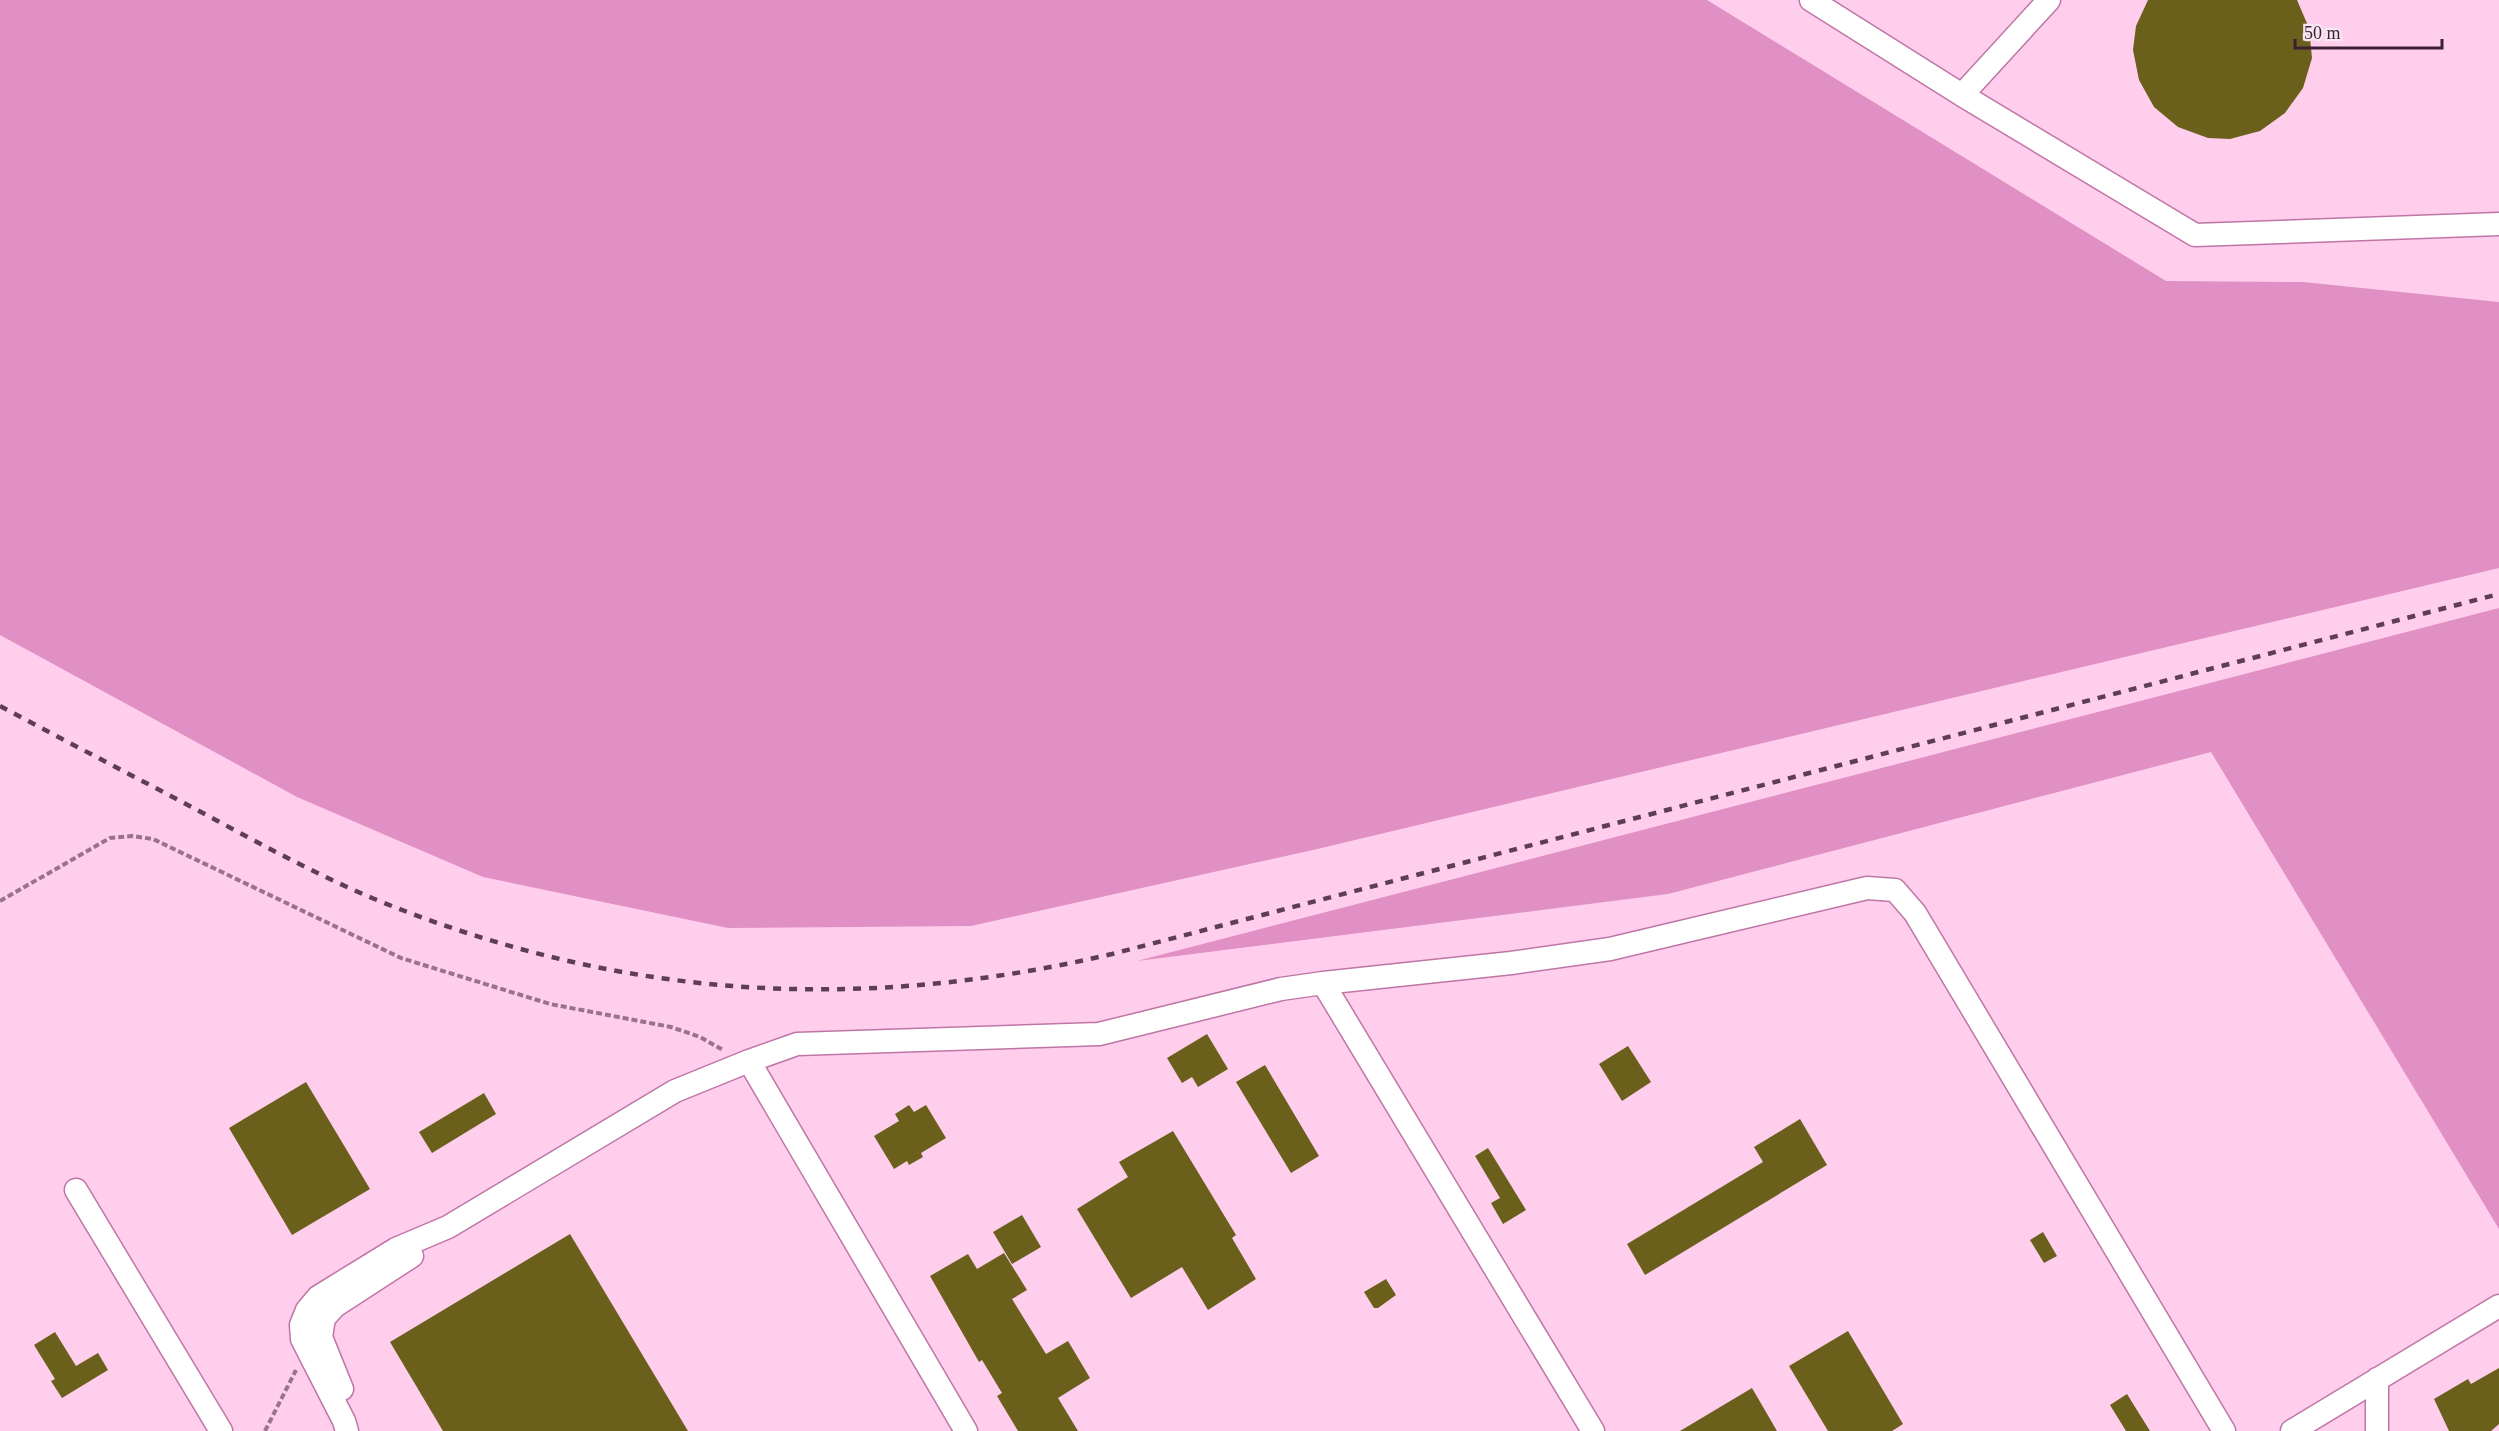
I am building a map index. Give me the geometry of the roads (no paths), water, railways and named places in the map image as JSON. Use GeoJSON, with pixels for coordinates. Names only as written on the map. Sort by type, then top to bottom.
{"type":"FeatureCollection","features":[{"type":"Feature","properties":{"kind":"lane"},"geometry":{"type":"LineString","coordinates":[[1811,0],[1962,95],[2195,235],[2499,224]]}},
{"type":"Feature","properties":{"kind":"lane"},"geometry":{"type":"LineString","coordinates":[[1962,95],[2049,0]]}},
{"type":"Feature","properties":{"kind":"lane"},"geometry":{"type":"LineString","coordinates":[[358,1431],[321,1337],[324,1318],[335,1306],[404,1262],[448,1227],[675,1091],[748,1060],[797,1044],[1099,1034],[1281,989],[1511,963],[1610,949],[1867,888],[1895,890],[1915,913],[2224,1431]]}},
{"type":"Feature","properties":{"kind":"lane"},"geometry":{"type":"LineString","coordinates":[[1323,983],[1593,1431]]}},
{"type":"Feature","properties":{"kind":"lane"},"geometry":{"type":"LineString","coordinates":[[748,1060],[966,1431]]}},
{"type":"Feature","properties":{"kind":"lane"},"geometry":{"type":"LineString","coordinates":[[76,1190],[221,1431]]}},
{"type":"Feature","properties":{"kind":"lane"},"geometry":{"type":"LineString","coordinates":[[347,1431],[302,1339],[301,1324],[307,1310],[318,1297],[396,1249],[448,1227]]}},
{"type":"Feature","properties":{"kind":"lane"},"geometry":{"type":"LineString","coordinates":[[2292,1431],[2499,1306]]}},
{"type":"Feature","properties":{"kind":"lane"},"geometry":{"type":"LineString","coordinates":[[2377,1379],[2377,1431]]}},
{"type":"Feature","properties":{"kind":"railway"},"geometry":{"type":"LineString","coordinates":[[0,706],[312,870],[372,898],[464,932],[555,958],[646,976],[738,986],[830,989],[922,985],[1016,973],[1112,954],[2499,594]]}}]}
